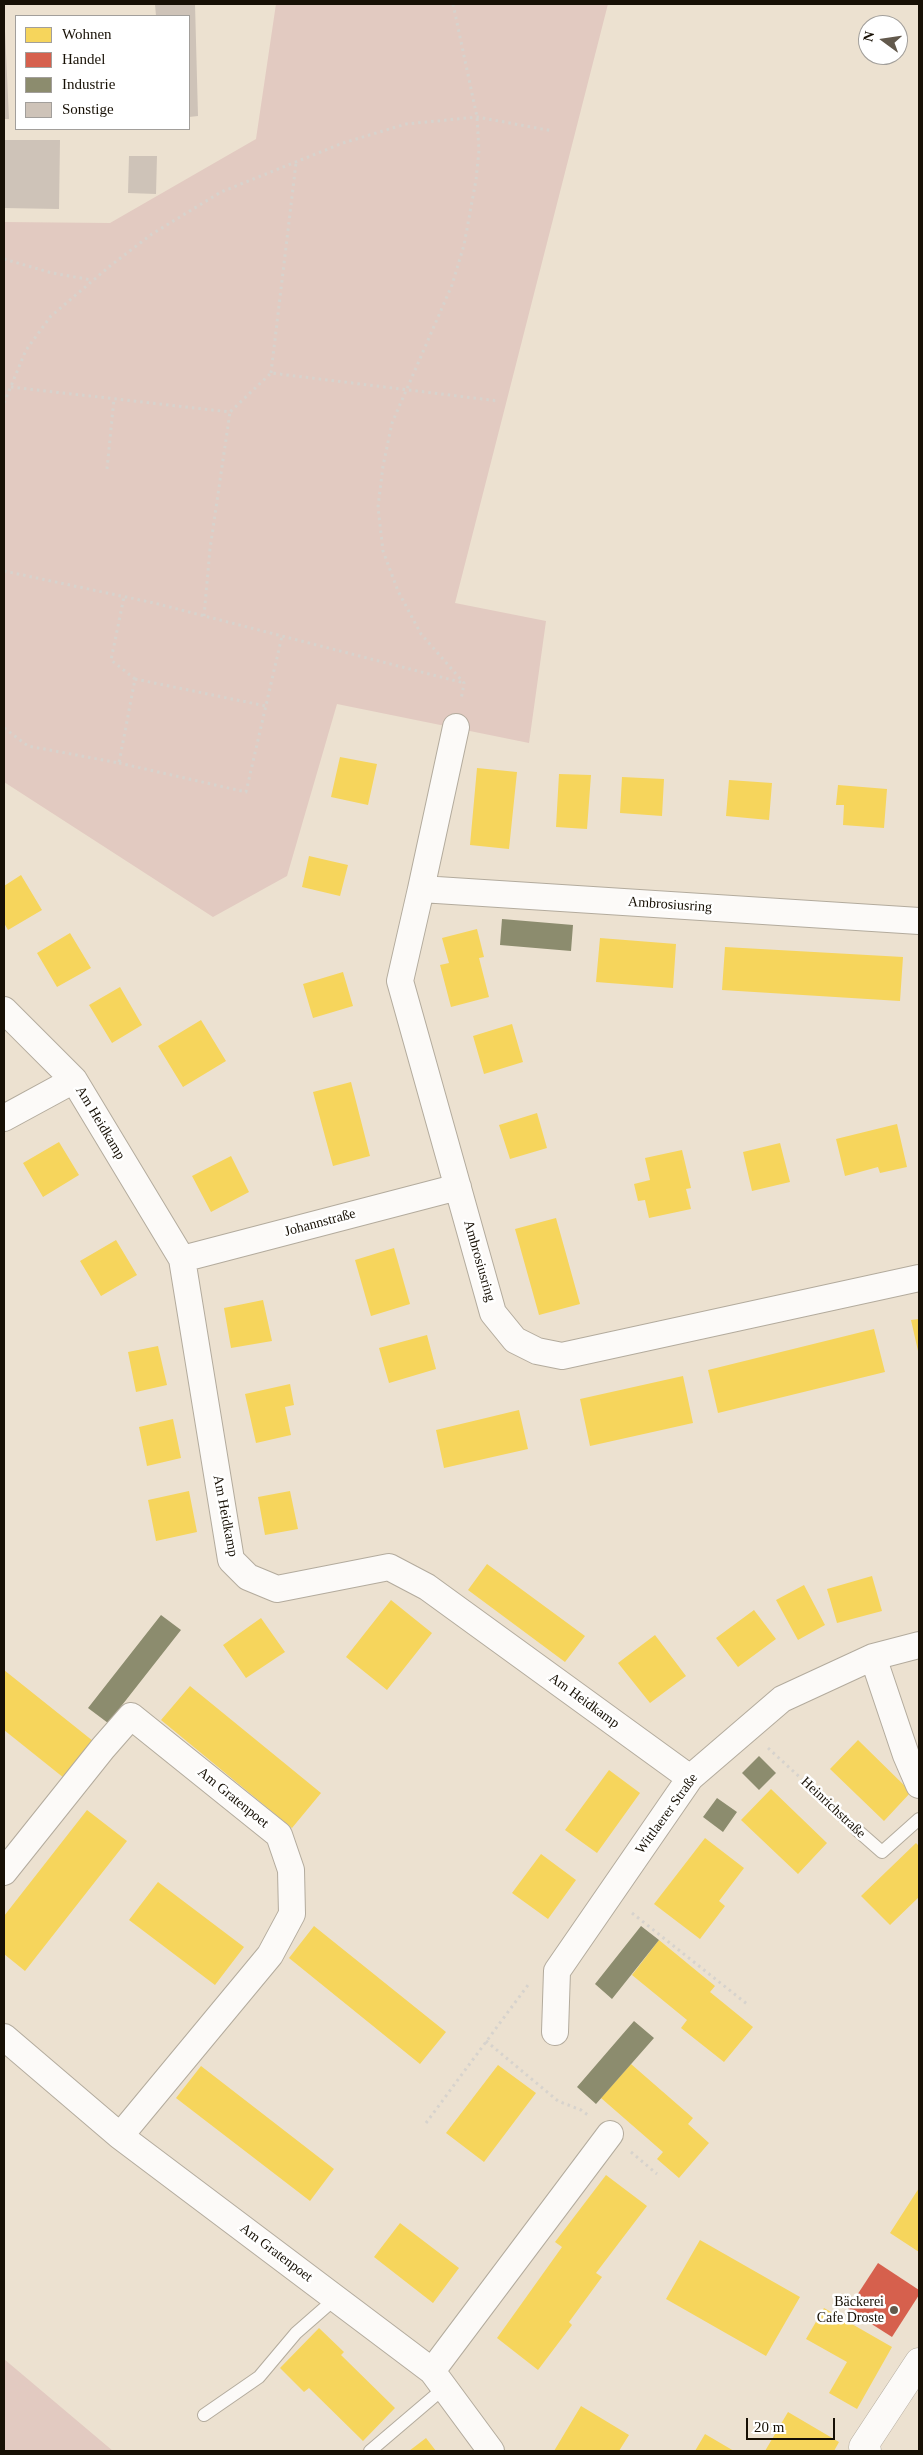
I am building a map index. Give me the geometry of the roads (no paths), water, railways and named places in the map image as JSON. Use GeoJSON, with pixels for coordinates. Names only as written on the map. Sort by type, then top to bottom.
{"type":"FeatureCollection","features":[{"type":"Feature","properties":{"kind":"street","name":"Ambrosiusring"},"geometry":{"type":"LineString","coordinates":[[456,728],[400,981],[494,1313],[515,1340],[537,1351],[562,1356],[919,1278]]}},
{"type":"Feature","properties":{"kind":"street","name":"Ambrosiusring"},"geometry":{"type":"LineString","coordinates":[[421,889],[919,921]]}},
{"type":"Feature","properties":{"kind":"street"},"geometry":{"type":"LineString","coordinates":[[4,1010],[74,1080]]}},
{"type":"Feature","properties":{"kind":"street","name":"Am Heidkamp"},"geometry":{"type":"LineString","coordinates":[[4,1118],[74,1080],[182,1259],[231,1560],[248,1577],[277,1589],[389,1567],[427,1587],[690,1778]]}},
{"type":"Feature","properties":{"kind":"street","name":"Johannstraße"},"geometry":{"type":"LineString","coordinates":[[182,1259],[458,1187]]}},
{"type":"Feature","properties":{"kind":"street","name":"Wittlaerer Straße"},"geometry":{"type":"LineString","coordinates":[[554,2032],[557,1971],[690,1778],[782,1699],[873,1658],[919,1645]]}},
{"type":"Feature","properties":{"kind":"street"},"geometry":{"type":"LineString","coordinates":[[873,1658],[906,1755],[919,1784]]}},
{"type":"Feature","properties":{"kind":"street","name":"Am Gratenpoet"},"geometry":{"type":"LineString","coordinates":[[4,1872],[102,1748],[131,1716],[279,1835],[291,1870],[292,1914],[279,1939],[270,1956],[120,2136]]}},
{"type":"Feature","properties":{"kind":"street","name":"Am Gratenpoet"},"geometry":{"type":"LineString","coordinates":[[4,2037],[120,2136],[336,2298],[438,2379],[491,2451]]}},
{"type":"Feature","properties":{"kind":"street"},"geometry":{"type":"LineString","coordinates":[[438,2379],[610,2134]]}},
{"type":"Feature","properties":{"kind":"street"},"geometry":{"type":"LineString","coordinates":[[863,2450],[919,2362]]}},
{"type":"Feature","properties":{"kind":"lane","name":"Heinrichstraße"},"geometry":{"type":"LineString","coordinates":[[858,1830],[882,1852],[919,1819]]}},
{"type":"Feature","properties":{"kind":"lane"},"geometry":{"type":"LineString","coordinates":[[204,2415],[259,2377],[296,2333],[336,2298]]}},
{"type":"Feature","properties":{"kind":"lane"},"geometry":{"type":"LineString","coordinates":[[370,2451],[438,2379]]}},
{"type":"Feature","properties":{"kind":"place","name":"Bäckerei Cafe Droste"},"geometry":{"type":"Point","coordinates":[894,2310]}}]}
